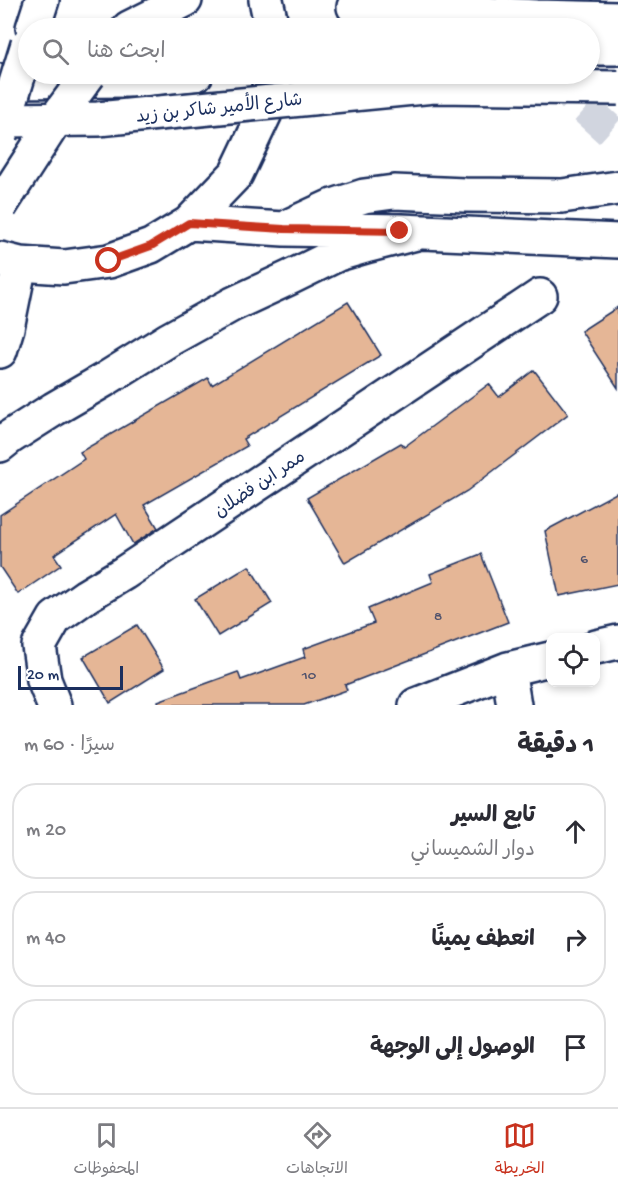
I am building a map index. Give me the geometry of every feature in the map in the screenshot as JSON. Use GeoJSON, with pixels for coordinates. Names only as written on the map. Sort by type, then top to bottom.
{"type":"FeatureCollection","features":[{"type":"Feature","properties":{"kind":"main road"},"geometry":{"type":"LineString","coordinates":[[36,18],[42,0]]}},
{"type":"Feature","properties":{"kind":"main road"},"geometry":{"type":"LineString","coordinates":[[136,18],[149,0]]}},
{"type":"Feature","properties":{"kind":"main road"},"geometry":{"type":"LineString","coordinates":[[149,18],[185,0]]}},
{"type":"Feature","properties":{"kind":"main road"},"geometry":{"type":"LineString","coordinates":[[267,0],[270,18]]}},
{"type":"Feature","properties":{"kind":"main road"},"geometry":{"type":"LineString","coordinates":[[341,4],[578,18]]}},
{"type":"Feature","properties":{"kind":"main road"},"geometry":{"type":"LineString","coordinates":[[341,4],[389,18]]}},
{"type":"Feature","properties":{"kind":"main road"},"geometry":{"type":"LineString","coordinates":[[600,19],[618,19]]}},
{"type":"Feature","properties":{"kind":"main road"},"geometry":{"type":"LineString","coordinates":[[600,48],[618,48]]}},
{"type":"Feature","properties":{"kind":"main road"},"geometry":{"type":"LineString","coordinates":[[0,135],[18,76]]}},
{"type":"Feature","properties":{"kind":"main road","name":"شارع الأمير شاكر بن زيد"},"geometry":{"type":"LineString","coordinates":[[0,81],[18,81]]}},
{"type":"Feature","properties":{"kind":"main road"},"geometry":{"type":"LineString","coordinates":[[0,206],[60,113],[82,84]]}},
{"type":"Feature","properties":{"kind":"main road"},"geometry":{"type":"LineString","coordinates":[[0,351],[7,328],[10,262],[64,267],[109,261],[151,246],[189,223],[236,174],[265,113],[269,84]]}},
{"type":"Feature","properties":{"kind":"main road"},"geometry":{"type":"LineString","coordinates":[[600,84],[618,90]]}},
{"type":"Feature","properties":{"kind":"main road","name":"شارع الأمير شاكر بن زيد"},"geometry":{"type":"LineString","coordinates":[[0,120],[98,119],[434,86],[618,90]]}},
{"type":"Feature","properties":{"kind":"main road"},"geometry":{"type":"LineString","coordinates":[[284,229],[330,207],[364,196],[384,193],[562,196],[618,188]]}},
{"type":"Feature","properties":{"kind":"main road"},"geometry":{"type":"LineString","coordinates":[[189,223],[284,229],[420,232],[618,241]]}},
{"type":"Feature","properties":{"kind":"main road"},"geometry":{"type":"LineString","coordinates":[[0,445],[54,409],[168,340],[233,304],[338,254],[420,232]]}},
{"type":"Feature","properties":{"kind":"main road","name":"ممر ابن فضلان"},"geometry":{"type":"LineString","coordinates":[[54,705],[44,680],[39,646],[55,618],[540,296]]}},
{"type":"Feature","properties":{"kind":"main road"},"geometry":{"type":"LineString","coordinates":[[600,646],[618,642]]}},
{"type":"Feature","properties":{"kind":"main road"},"geometry":{"type":"LineString","coordinates":[[416,705],[508,669],[546,660]]}},
{"type":"Feature","properties":{"kind":"main road"},"geometry":{"type":"LineString","coordinates":[[508,669],[514,705]]}},
{"type":"Feature","properties":{"kind":"building"},"geometry":{"type":"Polygon","coordinates":[[[348,302],[381,355],[243,439],[247,446],[144,505],[158,528],[133,544],[116,514],[54,555],[61,565],[18,594],[0,567],[0,515],[84,459],[80,452],[208,378],[212,385],[348,302]]]}},
{"type":"Feature","properties":{"kind":"building"},"geometry":{"type":"Polygon","coordinates":[[[618,307],[618,388],[581,331],[618,307]]]}},
{"type":"Feature","properties":{"kind":"building"},"geometry":{"type":"Polygon","coordinates":[[[534,370],[568,414],[467,491],[345,563],[307,498],[401,443],[404,447],[489,384],[499,397],[534,370]]]}},
{"type":"Feature","properties":{"kind":"building"},"geometry":{"type":"Polygon","coordinates":[[[618,492],[618,584],[559,596],[545,531],[618,492]]]}},
{"type":"Feature","properties":{"kind":"building"},"geometry":{"type":"Polygon","coordinates":[[[481,554],[508,622],[345,685],[347,690],[304,705],[159,705],[158,701],[238,672],[241,680],[305,657],[303,649],[374,623],[368,609],[433,582],[430,574],[481,554]]]}},
{"type":"Feature","properties":{"kind":"building"},"geometry":{"type":"Polygon","coordinates":[[[249,566],[272,603],[218,636],[195,599],[249,566]]]}},
{"type":"Feature","properties":{"kind":"building"},"geometry":{"type":"Polygon","coordinates":[[[137,625],[164,669],[110,703],[83,657],[137,625]]]}},
{"type":"Feature","properties":{"kind":"tunnel"},"geometry":{"type":"LineString","coordinates":[[600,75],[618,92]]}},
{"type":"Feature","properties":{"kind":"tunnel"},"geometry":{"type":"LineString","coordinates":[[561,84],[618,138]]}},
{"type":"Feature","properties":{"kind":"route"},"geometry":{"type":"LineString","coordinates":[[109,261],[151,246],[189,223],[284,229],[400,231]]}}]}
